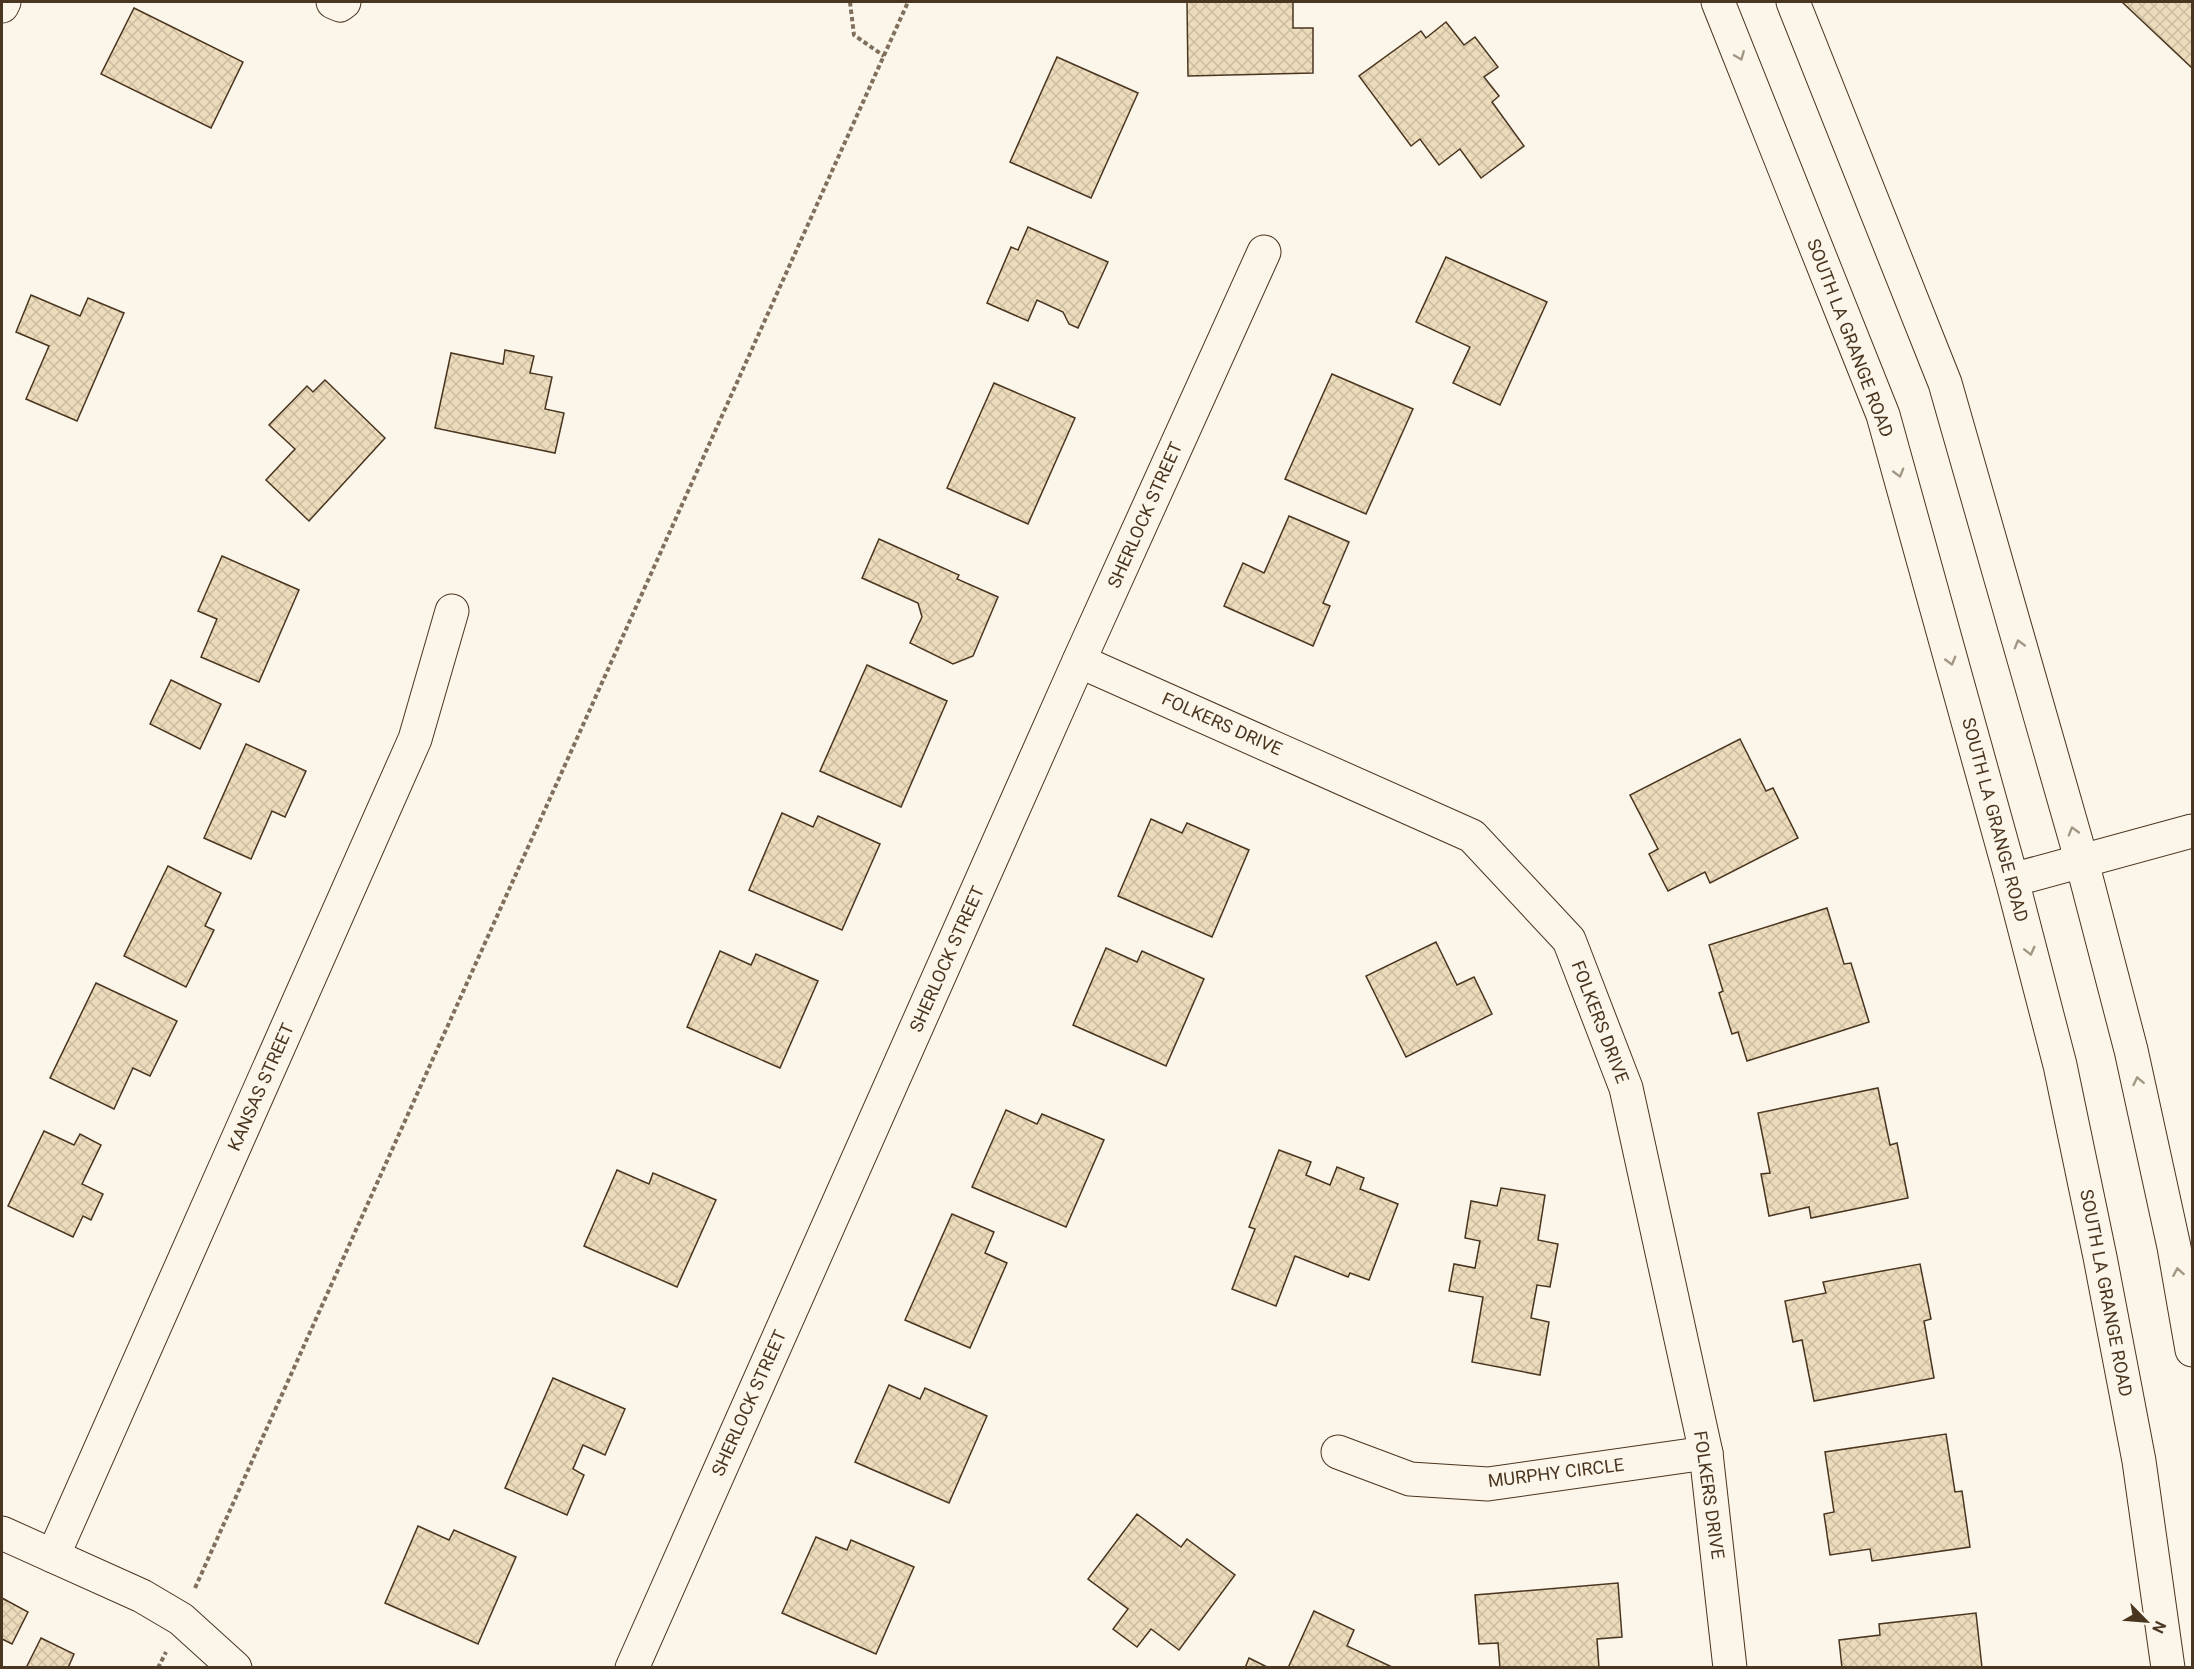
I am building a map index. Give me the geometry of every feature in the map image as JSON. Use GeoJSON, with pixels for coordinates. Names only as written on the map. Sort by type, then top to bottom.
{"type":"FeatureCollection","features":[{"type":"Feature","properties":{"kind":"street"},"geometry":{"type":"LineString","coordinates":[[2,6],[4,2]]}},
{"type":"Feature","properties":{"kind":"street"},"geometry":{"type":"LineString","coordinates":[[333,2],[340,5],[344,2]]}},
{"type":"Feature","properties":{"kind":"street","name":"SOUTH LA GRANGE ROAD"},"geometry":{"type":"LineString","coordinates":[[1718,2],[1883,415],[2012,880],[2060,1065],[2100,1257],[2139,1461],[2168,1668]]}},
{"type":"Feature","properties":{"kind":"street"},"geometry":{"type":"LineString","coordinates":[[1793,2],[1945,383],[2082,862],[2131,1050],[2174,1247],[2193,1350]]}},
{"type":"Feature","properties":{"kind":"street","name":"SHERLOCK STREET"},"geometry":{"type":"LineString","coordinates":[[632,1668],[1079,660],[1264,252]]}},
{"type":"Feature","properties":{"kind":"street","name":"KANSAS STREET"},"geometry":{"type":"LineString","coordinates":[[53,1556],[415,739],[452,611]]}},
{"type":"Feature","properties":{"kind":"street","name":"FOLKERS DRIVE"},"geometry":{"type":"LineString","coordinates":[[1079,660],[1472,836],[1569,940],[1626,1088],[1706,1453],[1730,1668]]}},
{"type":"Feature","properties":{"kind":"street"},"geometry":{"type":"LineString","coordinates":[[2012,880],[2193,831]]}},
{"type":"Feature","properties":{"kind":"street","name":"MURPHY CIRCLE"},"geometry":{"type":"LineString","coordinates":[[1338,1452],[1410,1479],[1488,1484],[1706,1453]]}},
{"type":"Feature","properties":{"kind":"street"},"geometry":{"type":"LineString","coordinates":[[2,1533],[142,1596],[181,1619],[235,1668]]}},
{"type":"Feature","properties":{"kind":"path"},"geometry":{"type":"LineString","coordinates":[[850,2],[854,35],[884,56]]}},
{"type":"Feature","properties":{"kind":"path"},"geometry":{"type":"LineString","coordinates":[[158,1668],[908,2]]}},
{"type":"Feature","properties":{"kind":"building"},"geometry":{"type":"Polygon","coordinates":[[[1187,2],[1293,2],[1293,28],[1313,28],[1313,73],[1188,76],[1187,2]]]}},
{"type":"Feature","properties":{"kind":"building"},"geometry":{"type":"Polygon","coordinates":[[[2122,2],[2192,2],[2192,68],[2122,2]]]}},
{"type":"Feature","properties":{"kind":"building"},"geometry":{"type":"Polygon","coordinates":[[[134,8],[243,62],[211,128],[101,74],[134,8]]]}},
{"type":"Feature","properties":{"kind":"building"},"geometry":{"type":"Polygon","coordinates":[[[1446,22],[1464,45],[1475,37],[1498,67],[1484,77],[1499,96],[1492,102],[1524,146],[1481,178],[1460,149],[1439,165],[1420,139],[1411,146],[1359,76],[1421,31],[1426,38],[1446,22]]]}},
{"type":"Feature","properties":{"kind":"building"},"geometry":{"type":"Polygon","coordinates":[[[1057,57],[1138,93],[1091,198],[1010,162],[1057,57]]]}},
{"type":"Feature","properties":{"kind":"building"},"geometry":{"type":"Polygon","coordinates":[[[1028,227],[1108,262],[1078,328],[1069,324],[1063,312],[1037,300],[1028,321],[987,303],[1011,247],[1018,250],[1028,227]]]}},
{"type":"Feature","properties":{"kind":"building"},"geometry":{"type":"Polygon","coordinates":[[[1446,257],[1547,302],[1500,405],[1453,383],[1470,347],[1416,322],[1446,257]]]}},
{"type":"Feature","properties":{"kind":"building"},"geometry":{"type":"Polygon","coordinates":[[[31,295],[80,316],[88,298],[124,313],[77,421],[26,399],[49,346],[16,332],[31,295]]]}},
{"type":"Feature","properties":{"kind":"building"},"geometry":{"type":"Polygon","coordinates":[[[505,350],[534,356],[530,373],[552,377],[545,409],[564,413],[555,453],[435,428],[451,353],[503,364],[505,350]]]}},
{"type":"Feature","properties":{"kind":"building"},"geometry":{"type":"Polygon","coordinates":[[[1332,374],[1413,409],[1366,514],[1285,479],[1332,374]]]}},
{"type":"Feature","properties":{"kind":"building"},"geometry":{"type":"Polygon","coordinates":[[[325,380],[385,438],[309,521],[266,480],[295,449],[269,425],[307,386],[313,392],[325,380]]]}},
{"type":"Feature","properties":{"kind":"building"},"geometry":{"type":"Polygon","coordinates":[[[994,383],[1075,418],[1028,524],[947,488],[994,383]]]}},
{"type":"Feature","properties":{"kind":"building"},"geometry":{"type":"Polygon","coordinates":[[[1289,516],[1349,542],[1323,603],[1330,606],[1313,646],[1224,606],[1243,563],[1264,573],[1289,516]]]}},
{"type":"Feature","properties":{"kind":"building"},"geometry":{"type":"Polygon","coordinates":[[[879,539],[959,575],[957,579],[998,597],[973,656],[953,664],[910,643],[922,617],[918,603],[862,578],[879,539]]]}},
{"type":"Feature","properties":{"kind":"building"},"geometry":{"type":"Polygon","coordinates":[[[222,556],[299,590],[259,682],[201,657],[217,619],[198,611],[222,556]]]}},
{"type":"Feature","properties":{"kind":"building"},"geometry":{"type":"Polygon","coordinates":[[[867,665],[947,701],[901,807],[820,771],[867,665]]]}},
{"type":"Feature","properties":{"kind":"building"},"geometry":{"type":"Polygon","coordinates":[[[171,680],[221,704],[200,749],[150,724],[171,680]]]}},
{"type":"Feature","properties":{"kind":"building"},"geometry":{"type":"Polygon","coordinates":[[[1740,739],[1766,791],[1773,788],[1798,838],[1710,883],[1705,872],[1668,891],[1649,854],[1658,849],[1630,795],[1740,739]]]}},
{"type":"Feature","properties":{"kind":"building"},"geometry":{"type":"Polygon","coordinates":[[[246,744],[306,771],[285,817],[272,811],[251,859],[204,838],[246,744]]]}},
{"type":"Feature","properties":{"kind":"building"},"geometry":{"type":"Polygon","coordinates":[[[782,813],[813,827],[818,816],[880,844],[842,930],[749,890],[782,813]]]}},
{"type":"Feature","properties":{"kind":"building"},"geometry":{"type":"Polygon","coordinates":[[[1151,819],[1182,833],[1187,823],[1249,850],[1212,937],[1118,896],[1151,819]]]}},
{"type":"Feature","properties":{"kind":"building"},"geometry":{"type":"Polygon","coordinates":[[[168,866],[221,893],[205,926],[214,930],[186,987],[124,956],[168,866]]]}},
{"type":"Feature","properties":{"kind":"building"},"geometry":{"type":"Polygon","coordinates":[[[1827,908],[1844,964],[1851,963],[1869,1022],[1747,1061],[1738,1032],[1732,1034],[1719,993],[1723,991],[1709,945],[1827,908]]]}},
{"type":"Feature","properties":{"kind":"building"},"geometry":{"type":"Polygon","coordinates":[[[1436,942],[1457,985],[1474,977],[1492,1014],[1406,1057],[1366,976],[1436,942]]]}},
{"type":"Feature","properties":{"kind":"building"},"geometry":{"type":"Polygon","coordinates":[[[1106,948],[1137,962],[1142,951],[1204,979],[1166,1066],[1073,1025],[1106,948]]]}},
{"type":"Feature","properties":{"kind":"building"},"geometry":{"type":"Polygon","coordinates":[[[720,951],[751,965],[756,954],[818,981],[780,1068],[687,1027],[720,951]]]}},
{"type":"Feature","properties":{"kind":"building"},"geometry":{"type":"Polygon","coordinates":[[[96,983],[177,1021],[150,1076],[133,1068],[114,1109],[50,1078],[96,983]]]}},
{"type":"Feature","properties":{"kind":"building"},"geometry":{"type":"Polygon","coordinates":[[[1878,1088],[1890,1145],[1897,1143],[1908,1198],[1811,1218],[1809,1207],[1769,1216],[1761,1174],[1770,1173],[1758,1113],[1878,1088]]]}},
{"type":"Feature","properties":{"kind":"building"},"geometry":{"type":"Polygon","coordinates":[[[1006,1110],[1037,1124],[1042,1114],[1104,1140],[1066,1227],[972,1187],[1006,1110]]]}},
{"type":"Feature","properties":{"kind":"building"},"geometry":{"type":"Polygon","coordinates":[[[44,1131],[74,1145],[80,1134],[101,1145],[82,1184],[103,1194],[91,1220],[83,1216],[73,1237],[8,1206],[44,1131]]]}},
{"type":"Feature","properties":{"kind":"building"},"geometry":{"type":"Polygon","coordinates":[[[1279,1150],[1311,1162],[1306,1175],[1330,1185],[1337,1167],[1364,1178],[1360,1189],[1398,1204],[1369,1280],[1350,1273],[1348,1277],[1295,1256],[1276,1306],[1232,1289],[1255,1229],[1249,1227],[1279,1150]]]}},
{"type":"Feature","properties":{"kind":"building"},"geometry":{"type":"Polygon","coordinates":[[[617,1170],[649,1184],[653,1173],[716,1200],[677,1287],[584,1246],[617,1170]]]}},
{"type":"Feature","properties":{"kind":"building"},"geometry":{"type":"Polygon","coordinates":[[[1501,1188],[1545,1195],[1538,1240],[1558,1244],[1550,1287],[1537,1285],[1531,1318],[1549,1322],[1540,1375],[1472,1362],[1483,1297],[1449,1291],[1454,1264],[1475,1268],[1480,1241],[1465,1238],[1471,1201],[1497,1206],[1501,1188]]]}},
{"type":"Feature","properties":{"kind":"building"},"geometry":{"type":"Polygon","coordinates":[[[952,1214],[994,1232],[985,1253],[1007,1263],[970,1348],[905,1320],[952,1214]]]}},
{"type":"Feature","properties":{"kind":"building"},"geometry":{"type":"Polygon","coordinates":[[[1920,1264],[1931,1319],[1924,1321],[1934,1378],[1814,1401],[1802,1340],[1793,1342],[1785,1301],[1826,1293],[1823,1282],[1920,1264]]]}},
{"type":"Feature","properties":{"kind":"building"},"geometry":{"type":"Polygon","coordinates":[[[553,1378],[625,1409],[605,1455],[583,1445],[573,1469],[584,1475],[567,1515],[505,1488],[553,1378]]]}},
{"type":"Feature","properties":{"kind":"building"},"geometry":{"type":"Polygon","coordinates":[[[889,1385],[920,1399],[925,1388],[987,1416],[949,1503],[855,1462],[889,1385]]]}},
{"type":"Feature","properties":{"kind":"building"},"geometry":{"type":"Polygon","coordinates":[[[1946,1434],[1955,1492],[1962,1491],[1970,1547],[1872,1561],[1870,1549],[1830,1555],[1824,1514],[1834,1512],[1825,1452],[1946,1434]]]}},
{"type":"Feature","properties":{"kind":"building"},"geometry":{"type":"Polygon","coordinates":[[[1137,1514],[1181,1547],[1187,1539],[1235,1575],[1179,1650],[1151,1629],[1137,1647],[1113,1629],[1128,1609],[1088,1579],[1137,1514]]]}},
{"type":"Feature","properties":{"kind":"building"},"geometry":{"type":"Polygon","coordinates":[[[418,1526],[449,1540],[454,1530],[516,1557],[478,1644],[385,1603],[418,1526]]]}},
{"type":"Feature","properties":{"kind":"building"},"geometry":{"type":"Polygon","coordinates":[[[816,1537],[847,1550],[851,1540],[914,1567],[876,1654],[782,1613],[816,1537]]]}},
{"type":"Feature","properties":{"kind":"building"},"geometry":{"type":"Polygon","coordinates":[[[1618,1583],[1622,1637],[1597,1639],[1599,1668],[1500,1668],[1498,1643],[1479,1644],[1475,1595],[1618,1583]]]}},
{"type":"Feature","properties":{"kind":"building"},"geometry":{"type":"Polygon","coordinates":[[[2,1598],[28,1612],[12,1644],[2,1639],[2,1598]]]}},
{"type":"Feature","properties":{"kind":"building"},"geometry":{"type":"Polygon","coordinates":[[[1314,1611],[1354,1630],[1347,1646],[1394,1668],[1288,1668],[1314,1611]]]}},
{"type":"Feature","properties":{"kind":"building"},"geometry":{"type":"Polygon","coordinates":[[[1976,1613],[1982,1668],[1842,1668],[1839,1640],[1880,1635],[1879,1624],[1976,1613]]]}},
{"type":"Feature","properties":{"kind":"building"},"geometry":{"type":"Polygon","coordinates":[[[41,1638],[74,1654],[68,1668],[26,1668],[41,1638]]]}},
{"type":"Feature","properties":{"kind":"building"},"geometry":{"type":"Polygon","coordinates":[[[1249,1658],[1269,1668],[1245,1668],[1249,1658]]]}}]}
